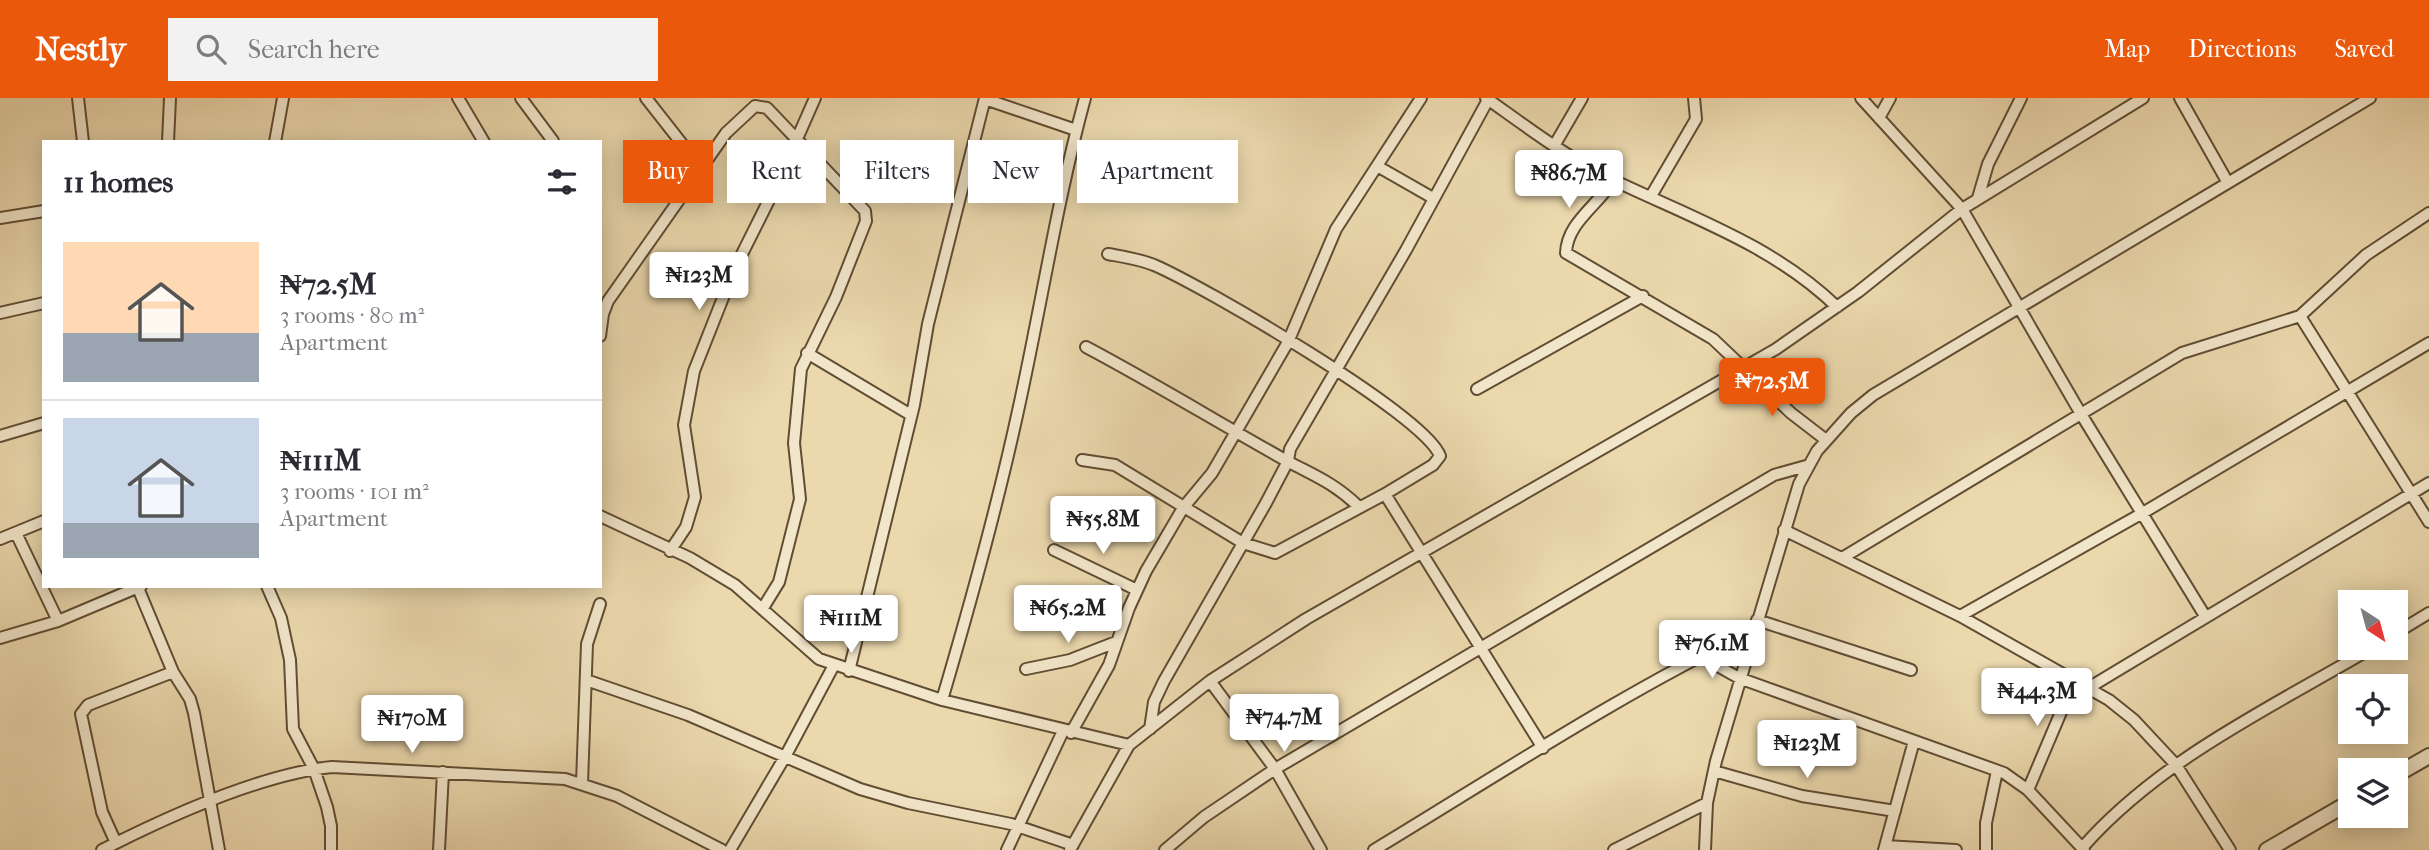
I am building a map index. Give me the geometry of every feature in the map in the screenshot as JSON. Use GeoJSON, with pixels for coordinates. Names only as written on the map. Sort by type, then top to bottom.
{"type":"FeatureCollection","features":[{"type":"Feature","properties":{"kind":"street"},"geometry":{"type":"LineString","coordinates":[[78,98],[83,140]]}},
{"type":"Feature","properties":{"kind":"street"},"geometry":{"type":"LineString","coordinates":[[168,140],[170,98]]}},
{"type":"Feature","properties":{"kind":"street"},"geometry":{"type":"LineString","coordinates":[[275,140],[283,98]]}},
{"type":"Feature","properties":{"kind":"street"},"geometry":{"type":"LineString","coordinates":[[458,98],[483,140]]}},
{"type":"Feature","properties":{"kind":"street"},"geometry":{"type":"LineString","coordinates":[[521,98],[552,140]]}},
{"type":"Feature","properties":{"kind":"street"},"geometry":{"type":"LineString","coordinates":[[646,98],[679,140]]}},
{"type":"Feature","properties":{"kind":"street"},"geometry":{"type":"LineString","coordinates":[[670,551],[686,527],[695,498],[684,425],[694,371],[734,270],[815,98]]}},
{"type":"Feature","properties":{"kind":"street"},"geometry":{"type":"LineString","coordinates":[[849,671],[911,415],[928,324],[985,98],[1076,130]]}},
{"type":"Feature","properties":{"kind":"street"},"geometry":{"type":"LineString","coordinates":[[942,700],[1018,413],[1076,130],[1085,98]]}},
{"type":"Feature","properties":{"kind":"street"},"geometry":{"type":"LineString","coordinates":[[1007,850],[1067,732],[1105,674],[1137,590],[1183,508],[1212,473],[1288,341],[1322,266],[1329,243],[1421,98]]}},
{"type":"Feature","properties":{"kind":"street"},"geometry":{"type":"LineString","coordinates":[[1150,729],[1154,702],[1164,681],[1288,461],[1290,449],[1406,250],[1488,98],[1518,124],[1613,180],[1765,252],[1801,276],[1837,307]]}},
{"type":"Feature","properties":{"kind":"street"},"geometry":{"type":"LineString","coordinates":[[1554,146],[1582,98]]}},
{"type":"Feature","properties":{"kind":"street"},"geometry":{"type":"LineString","coordinates":[[1650,196],[1696,119],[1694,98]]}},
{"type":"Feature","properties":{"kind":"street"},"geometry":{"type":"LineString","coordinates":[[1861,98],[1962,209],[2081,414],[2205,616]]}},
{"type":"Feature","properties":{"kind":"street"},"geometry":{"type":"LineString","coordinates":[[1879,118],[1890,98]]}},
{"type":"Feature","properties":{"kind":"street"},"geometry":{"type":"LineString","coordinates":[[1978,198],[1988,164],[2021,98]]}},
{"type":"Feature","properties":{"kind":"street"},"geometry":{"type":"LineString","coordinates":[[586,680],[688,715],[872,792],[1018,827],[1072,848],[1129,745],[1210,681],[1287,630],[1743,368],[1837,307],[1978,198],[2143,98]]}},
{"type":"Feature","properties":{"kind":"street"},"geometry":{"type":"LineString","coordinates":[[2180,98],[2228,183]]}},
{"type":"Feature","properties":{"kind":"street"},"geometry":{"type":"LineString","coordinates":[[1705,850],[1707,803],[1739,678],[1806,466],[1826,440],[1873,395],[2370,98]]}},
{"type":"Feature","properties":{"kind":"street"},"geometry":{"type":"LineString","coordinates":[[713,151],[726,133],[759,105],[767,108],[867,216],[836,296],[807,353],[799,382],[794,443],[800,489],[798,510],[779,582],[763,608]]}},
{"type":"Feature","properties":{"kind":"street"},"geometry":{"type":"LineString","coordinates":[[1377,166],[1433,198]]}},
{"type":"Feature","properties":{"kind":"street"},"geometry":{"type":"LineString","coordinates":[[1613,180],[1601,199],[1575,226],[1567,243],[1566,253],[1706,334],[1791,413],[1826,440]]}},
{"type":"Feature","properties":{"kind":"street"},"geometry":{"type":"LineString","coordinates":[[602,307],[676,203]]}},
{"type":"Feature","properties":{"kind":"street"},"geometry":{"type":"LineString","coordinates":[[0,218],[42,211]]}},
{"type":"Feature","properties":{"kind":"street"},"geometry":{"type":"LineString","coordinates":[[1842,558],[2193,347],[2253,332],[2300,316],[2366,255],[2429,213]]}},
{"type":"Feature","properties":{"kind":"street"},"geometry":{"type":"LineString","coordinates":[[1082,460],[1115,465],[1242,543],[1275,553],[1433,465],[1438,460],[1439,453],[1426,435],[1399,413],[1288,341],[1164,270],[1139,260],[1108,254]]}},
{"type":"Feature","properties":{"kind":"street"},"geometry":{"type":"LineString","coordinates":[[1477,389],[1643,296]]}},
{"type":"Feature","properties":{"kind":"street"},"geometry":{"type":"LineString","coordinates":[[0,300],[0,313],[42,303]]}},
{"type":"Feature","properties":{"kind":"street"},"geometry":{"type":"LineString","coordinates":[[2300,316],[2429,522]]}},
{"type":"Feature","properties":{"kind":"street"},"geometry":{"type":"LineString","coordinates":[[1960,616],[2141,514],[2429,343]]}},
{"type":"Feature","properties":{"kind":"street"},"geometry":{"type":"LineString","coordinates":[[1086,347],[1288,461],[1328,480],[1358,506]]}},
{"type":"Feature","properties":{"kind":"street"},"geometry":{"type":"LineString","coordinates":[[807,353],[911,415]]}},
{"type":"Feature","properties":{"kind":"street"},"geometry":{"type":"LineString","coordinates":[[0,436],[42,424]]}},
{"type":"Feature","properties":{"kind":"street"},"geometry":{"type":"LineString","coordinates":[[1165,850],[1204,817],[1275,769],[1483,649],[1774,475],[1806,466]]}},
{"type":"Feature","properties":{"kind":"street"},"geometry":{"type":"LineString","coordinates":[[2090,687],[2429,483]]}},
{"type":"Feature","properties":{"kind":"street"},"geometry":{"type":"LineString","coordinates":[[1385,494],[1543,748]]}},
{"type":"Feature","properties":{"kind":"street"},"geometry":{"type":"LineString","coordinates":[[602,517],[735,584],[818,659],[942,700],[1129,745]]}},
{"type":"Feature","properties":{"kind":"street"},"geometry":{"type":"LineString","coordinates":[[0,539],[42,522]]}},
{"type":"Feature","properties":{"kind":"street"},"geometry":{"type":"LineString","coordinates":[[1784,530],[1960,616],[2090,687],[2134,720],[2176,765],[2230,850]]}},
{"type":"Feature","properties":{"kind":"street"},"geometry":{"type":"LineString","coordinates":[[16,533],[42,587]]}},
{"type":"Feature","properties":{"kind":"street"},"geometry":{"type":"LineString","coordinates":[[1054,550],[1137,590]]}},
{"type":"Feature","properties":{"kind":"street"},"geometry":{"type":"LineString","coordinates":[[42,588],[58,621]]}},
{"type":"Feature","properties":{"kind":"street"},"geometry":{"type":"LineString","coordinates":[[0,638],[58,621],[138,588]]}},
{"type":"Feature","properties":{"kind":"street"},"geometry":{"type":"LineString","coordinates":[[140,588],[173,672],[190,699],[219,850]]}},
{"type":"Feature","properties":{"kind":"street"},"geometry":{"type":"LineString","coordinates":[[268,588],[281,618],[290,660],[293,729],[314,769],[331,826],[331,850]]}},
{"type":"Feature","properties":{"kind":"street"},"geometry":{"type":"LineString","coordinates":[[582,783],[587,643],[600,604]]}},
{"type":"Feature","properties":{"kind":"street"},"geometry":{"type":"LineString","coordinates":[[2408,626],[2429,613]]}},
{"type":"Feature","properties":{"kind":"street"},"geometry":{"type":"LineString","coordinates":[[1374,850],[1755,625],[1911,670]]}},
{"type":"Feature","properties":{"kind":"street"},"geometry":{"type":"LineString","coordinates":[[1026,669],[1070,660],[1116,642]]}},
{"type":"Feature","properties":{"kind":"street"},"geometry":{"type":"LineString","coordinates":[[1700,656],[1739,678],[1997,771],[2028,790],[2083,849],[2111,815],[2176,765],[2352,660]]}},
{"type":"Feature","properties":{"kind":"street"},"geometry":{"type":"LineString","coordinates":[[730,850],[786,755],[834,665]]}},
{"type":"Feature","properties":{"kind":"street"},"geometry":{"type":"LineString","coordinates":[[116,843],[102,812],[81,713],[88,705],[173,672]]}},
{"type":"Feature","properties":{"kind":"street"},"geometry":{"type":"LineString","coordinates":[[2028,790],[2075,679]]}},
{"type":"Feature","properties":{"kind":"street"},"geometry":{"type":"LineString","coordinates":[[1210,681],[1275,769],[1321,850]]}},
{"type":"Feature","properties":{"kind":"street"},"geometry":{"type":"LineString","coordinates":[[1914,741],[1885,848],[1956,850]]}},
{"type":"Feature","properties":{"kind":"street"},"geometry":{"type":"LineString","coordinates":[[2408,768],[2429,756]]}},
{"type":"Feature","properties":{"kind":"street"},"geometry":{"type":"LineString","coordinates":[[102,850],[211,802],[266,782],[314,769],[443,772],[565,779],[617,796],[722,850]]}},
{"type":"Feature","properties":{"kind":"street"},"geometry":{"type":"LineString","coordinates":[[1714,771],[1802,796],[1895,811]]}},
{"type":"Feature","properties":{"kind":"street"},"geometry":{"type":"LineString","coordinates":[[1986,850],[1986,823],[1997,771]]}},
{"type":"Feature","properties":{"kind":"street"},"geometry":{"type":"LineString","coordinates":[[439,850],[443,772]]}},
{"type":"Feature","properties":{"kind":"street"},"geometry":{"type":"LineString","coordinates":[[1614,850],[1707,803]]}},
{"type":"Feature","properties":{"kind":"street"},"geometry":{"type":"LineString","coordinates":[[2267,850],[2338,809]]}}]}
